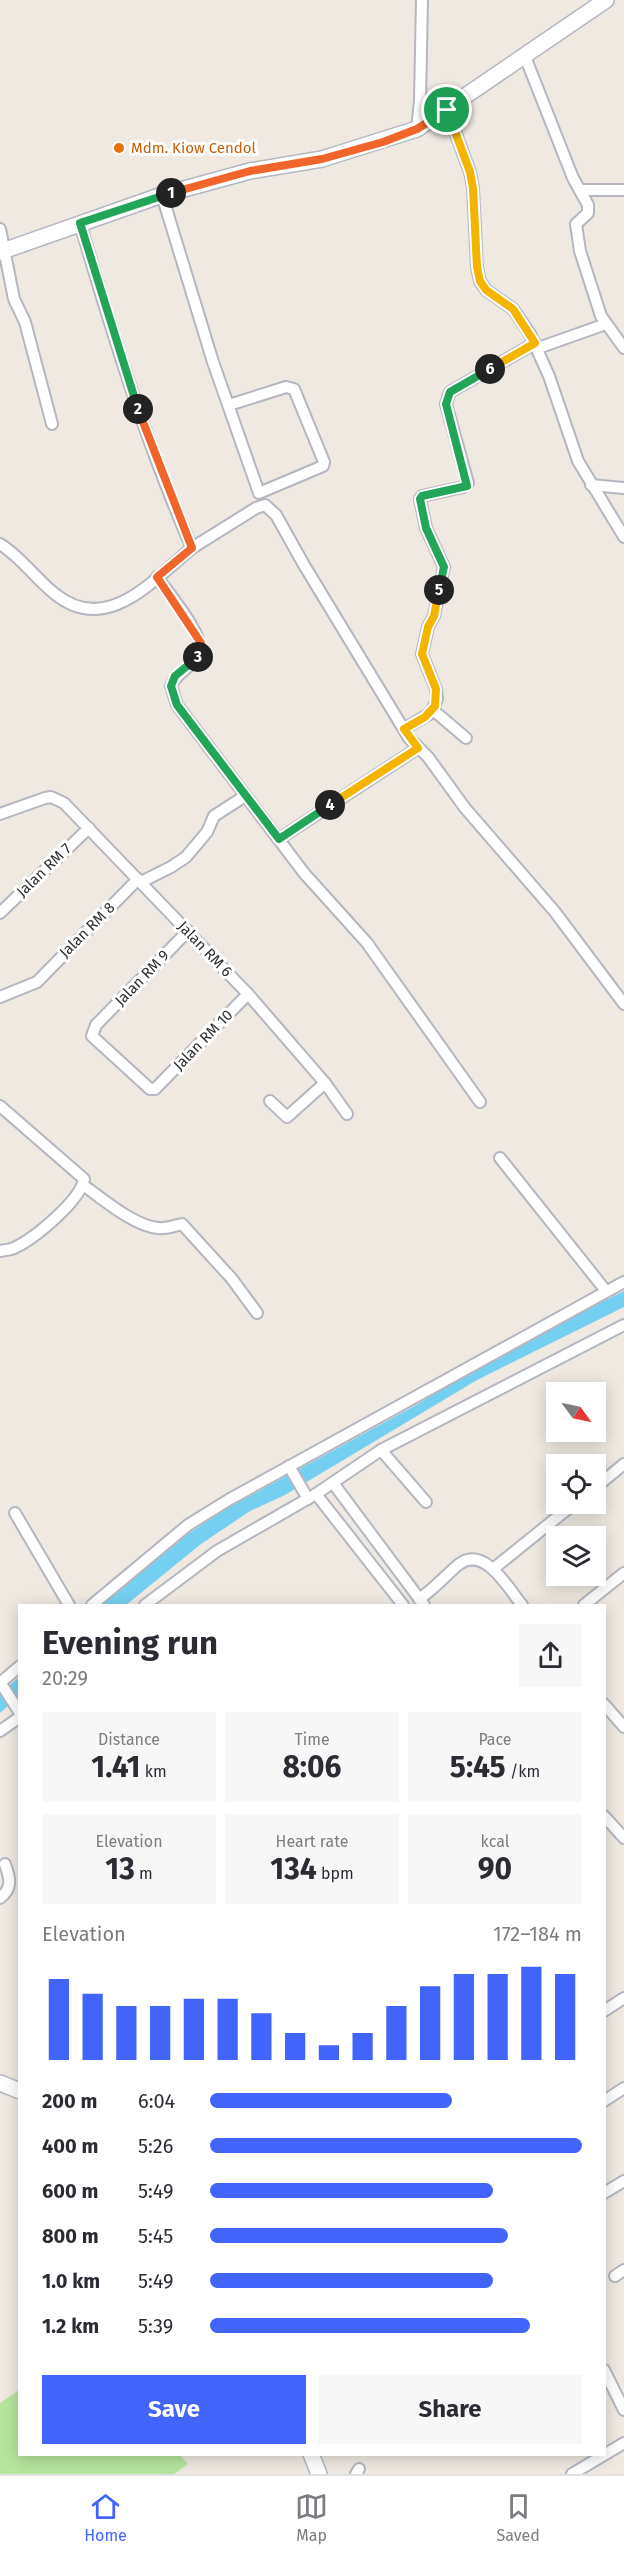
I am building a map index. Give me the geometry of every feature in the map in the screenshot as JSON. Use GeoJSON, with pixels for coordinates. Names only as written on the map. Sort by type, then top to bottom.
{"type":"FeatureCollection","features":[{"type":"Feature","properties":{"kind":"main road"},"geometry":{"type":"LineString","coordinates":[[2,252],[162,195],[250,171],[322,159],[417,129],[606,0]]}},
{"type":"Feature","properties":{"kind":"main road"},"geometry":{"type":"LineString","coordinates":[[0,2083],[18,2088]]}},
{"type":"Feature","properties":{"kind":"main road"},"geometry":{"type":"LineString","coordinates":[[312,2456],[319,2474]]}},
{"type":"Feature","properties":{"kind":"street"},"geometry":{"type":"LineString","coordinates":[[417,129],[420,101],[422,0]]}},
{"type":"Feature","properties":{"kind":"street"},"geometry":{"type":"LineString","coordinates":[[524,54],[589,210],[576,224],[580,251],[589,282],[606,324],[624,348]]}},
{"type":"Feature","properties":{"kind":"street"},"geometry":{"type":"LineString","coordinates":[[447,110],[470,172],[480,281],[486,290],[513,309],[536,345],[578,461],[624,537]]}},
{"type":"Feature","properties":{"kind":"street"},"geometry":{"type":"LineString","coordinates":[[580,190],[624,190]]}},
{"type":"Feature","properties":{"kind":"street"},"geometry":{"type":"LineString","coordinates":[[162,195],[213,362],[265,505],[276,515],[404,729],[428,757],[471,816],[555,912],[624,1004]]}},
{"type":"Feature","properties":{"kind":"street"},"geometry":{"type":"LineString","coordinates":[[80,223],[107,316],[143,422],[192,548]]}},
{"type":"Feature","properties":{"kind":"street"},"geometry":{"type":"LineString","coordinates":[[0,229],[2,252],[14,299],[25,322],[52,424]]}},
{"type":"Feature","properties":{"kind":"street"},"geometry":{"type":"LineString","coordinates":[[404,729],[433,710],[437,699],[436,689],[422,654],[428,627],[434,616],[444,567],[426,528],[420,499],[422,496],[463,488],[468,483],[446,404],[447,396],[450,392],[536,345],[606,324]]}},
{"type":"Feature","properties":{"kind":"street"},"geometry":{"type":"LineString","coordinates":[[229,405],[290,386],[294,389],[324,462],[320,469],[260,494]]}},
{"type":"Feature","properties":{"kind":"street"},"geometry":{"type":"LineString","coordinates":[[591,485],[624,488]]}},
{"type":"Feature","properties":{"kind":"street"},"geometry":{"type":"LineString","coordinates":[[0,544],[55,594],[74,606],[88,610],[105,609],[123,603],[192,548],[244,515],[265,505]]}},
{"type":"Feature","properties":{"kind":"street"},"geometry":{"type":"LineString","coordinates":[[157,577],[196,632],[202,648],[200,656],[175,676],[171,686],[177,705],[304,873],[367,943],[480,1102]]}},
{"type":"Feature","properties":{"kind":"street"},"geometry":{"type":"LineString","coordinates":[[433,710],[466,738]]}},
{"type":"Feature","properties":{"kind":"street"},"geometry":{"type":"LineString","coordinates":[[279,839],[418,748]]}},
{"type":"Feature","properties":{"kind":"street","name":"Jalan RM 8"},"geometry":{"type":"LineString","coordinates":[[0,997],[37,982],[139,881],[171,867],[186,857],[207,832],[214,816],[245,796]]}},
{"type":"Feature","properties":{"kind":"street","name":"Jalan RM 6"},"geometry":{"type":"LineString","coordinates":[[0,814],[51,797],[64,803],[248,994],[325,1083],[347,1114]]}},
{"type":"Feature","properties":{"kind":"street","name":"Jalan RM 7"},"geometry":{"type":"LineString","coordinates":[[0,913],[89,828]]}},
{"type":"Feature","properties":{"kind":"street","name":"Jalan RM 9"},"geometry":{"type":"LineString","coordinates":[[159,1087],[150,1089],[92,1036],[96,1024],[188,931]]}},
{"type":"Feature","properties":{"kind":"street","name":"Jalan RM 10"},"geometry":{"type":"LineString","coordinates":[[159,1087],[248,994]]}},
{"type":"Feature","properties":{"kind":"street"},"geometry":{"type":"LineString","coordinates":[[270,1101],[287,1117],[325,1083]]}},
{"type":"Feature","properties":{"kind":"street"},"geometry":{"type":"LineString","coordinates":[[0,1106],[81,1174],[84,1179],[83,1185],[54,1219],[13,1249],[0,1251]]}},
{"type":"Feature","properties":{"kind":"street"},"geometry":{"type":"LineString","coordinates":[[500,1158],[606,1291]]}},
{"type":"Feature","properties":{"kind":"street"},"geometry":{"type":"LineString","coordinates":[[83,1185],[149,1227],[160,1229],[182,1224],[232,1279],[257,1313]]}},
{"type":"Feature","properties":{"kind":"street"},"geometry":{"type":"LineString","coordinates":[[93,1604],[188,1525],[624,1282]]}},
{"type":"Feature","properties":{"kind":"street"},"geometry":{"type":"LineString","coordinates":[[153,1603],[217,1551],[333,1483],[381,1450],[624,1325]]}},
{"type":"Feature","properties":{"kind":"street"},"geometry":{"type":"LineString","coordinates":[[381,1450],[426,1502]]}},
{"type":"Feature","properties":{"kind":"street"},"geometry":{"type":"LineString","coordinates":[[606,1479],[623,1466]]}},
{"type":"Feature","properties":{"kind":"street"},"geometry":{"type":"LineString","coordinates":[[290,1469],[310,1496],[402,1604]]}},
{"type":"Feature","properties":{"kind":"street"},"geometry":{"type":"LineString","coordinates":[[333,1483],[422,1602],[460,1563],[472,1559],[487,1563],[521,1604]]}},
{"type":"Feature","properties":{"kind":"street"},"geometry":{"type":"LineString","coordinates":[[15,1513],[68,1604]]}},
{"type":"Feature","properties":{"kind":"street"},"geometry":{"type":"LineString","coordinates":[[493,1569],[561,1514]]}},
{"type":"Feature","properties":{"kind":"street"},"geometry":{"type":"LineString","coordinates":[[585,1604],[624,1574]]}},
{"type":"Feature","properties":{"kind":"street"},"geometry":{"type":"LineString","coordinates":[[18,1668],[1,1684],[18,1712]]}},
{"type":"Feature","properties":{"kind":"street"},"geometry":{"type":"LineString","coordinates":[[606,1706],[624,1727]]}},
{"type":"Feature","properties":{"kind":"street"},"geometry":{"type":"LineString","coordinates":[[0,1731],[18,1715]]}},
{"type":"Feature","properties":{"kind":"street"},"geometry":{"type":"LineString","coordinates":[[606,1818],[624,1839]]}},
{"type":"Feature","properties":{"kind":"street"},"geometry":{"type":"LineString","coordinates":[[0,1898],[7,1893],[11,1879],[5,1864]]}},
{"type":"Feature","properties":{"kind":"street"},"geometry":{"type":"LineString","coordinates":[[606,2010],[624,1998]]}},
{"type":"Feature","properties":{"kind":"street"},"geometry":{"type":"LineString","coordinates":[[606,2100],[624,2088]]}},
{"type":"Feature","properties":{"kind":"street"},"geometry":{"type":"LineString","coordinates":[[606,2192],[624,2181]]}},
{"type":"Feature","properties":{"kind":"street"},"geometry":{"type":"LineString","coordinates":[[606,2374],[624,2410]]}},
{"type":"Feature","properties":{"kind":"street"},"geometry":{"type":"LineString","coordinates":[[606,2454],[624,2443]]}},
{"type":"Feature","properties":{"kind":"street"},"geometry":{"type":"LineString","coordinates":[[572,2474],[602,2456]]}},
{"type":"Feature","properties":{"kind":"green space"},"geometry":{"type":"Polygon","coordinates":[[[18,2391],[18,2456],[181,2456],[188,2464],[174,2474],[0,2474],[0,2403],[18,2391]]]}},
{"type":"Feature","properties":{"kind":"water"},"geometry":{"type":"Polygon","coordinates":[[[624,1291],[624,1307],[477,1380],[285,1495],[250,1511],[201,1544],[127,1604],[103,1604],[188,1534],[219,1513],[418,1404],[478,1364],[624,1291]]]}},
{"type":"Feature","properties":{"kind":"water"},"geometry":{"type":"Polygon","coordinates":[[[18,1678],[18,1697],[0,1713],[0,1694],[18,1678]]]}},
{"type":"Feature","properties":{"kind":"place","name":"Mdm. Kiow Cendol"},"geometry":{"type":"Point","coordinates":[119,148]}},
{"type":"Feature","properties":{"kind":"route"},"geometry":{"type":"LineString","coordinates":[[447,110],[470,172],[475,204],[477,267],[480,281],[486,290],[513,309],[535,343],[450,392],[447,396],[446,404],[468,483],[463,488],[422,496],[420,499],[426,528],[444,567],[434,616],[428,627],[422,654],[436,689],[437,699],[433,710],[415,724],[404,729],[418,748],[279,839],[177,705],[171,686],[175,676],[200,656],[202,648],[196,632],[157,577],[192,548],[143,422],[107,316],[80,223],[162,195],[250,171],[322,159],[383,142],[417,129],[447,110]]}}]}
